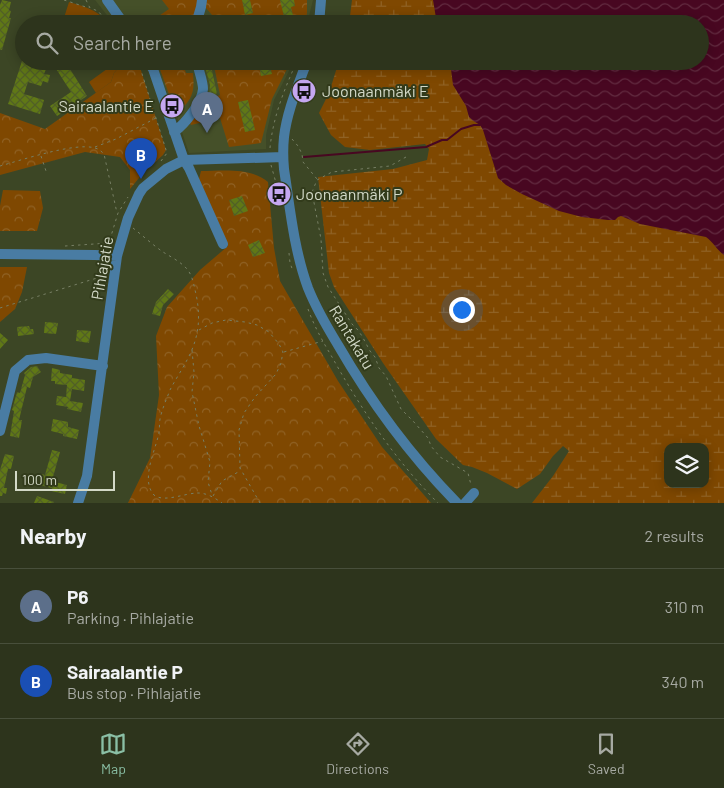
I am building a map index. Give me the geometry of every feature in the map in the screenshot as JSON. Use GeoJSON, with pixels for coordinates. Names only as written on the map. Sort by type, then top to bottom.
{"type":"FeatureCollection","features":[{"type":"Feature","properties":{"kind":"street"},"geometry":{"type":"LineString","coordinates":[[107,0],[118,15]]}},
{"type":"Feature","properties":{"kind":"street"},"geometry":{"type":"LineString","coordinates":[[199,15],[202,0]]}},
{"type":"Feature","properties":{"kind":"street"},"geometry":{"type":"LineString","coordinates":[[320,15],[321,0]]}},
{"type":"Feature","properties":{"kind":"street"},"geometry":{"type":"LineString","coordinates":[[153,70],[184,160],[223,244]]}},
{"type":"Feature","properties":{"kind":"street"},"geometry":{"type":"LineString","coordinates":[[174,132],[179,129],[201,98],[203,88],[199,70]]}},
{"type":"Feature","properties":{"kind":"street","name":"Rantakatu"},"geometry":{"type":"LineString","coordinates":[[304,70],[287,119],[283,157],[300,260],[308,288],[351,367],[392,427],[425,468],[457,503]]}},
{"type":"Feature","properties":{"kind":"street","name":"Pihlajatie"},"geometry":{"type":"LineString","coordinates":[[78,503],[87,476],[117,256],[128,218],[143,188],[166,169],[184,160],[283,157]]}},
{"type":"Feature","properties":{"kind":"street"},"geometry":{"type":"LineString","coordinates":[[0,254],[117,256]]}},
{"type":"Feature","properties":{"kind":"street"},"geometry":{"type":"LineString","coordinates":[[0,431],[15,371],[28,360],[46,358],[103,366]]}},
{"type":"Feature","properties":{"kind":"street"},"geometry":{"type":"LineString","coordinates":[[465,503],[474,493]]}},
{"type":"Feature","properties":{"kind":"path"},"geometry":{"type":"LineString","coordinates":[[64,0],[98,11],[101,15]]}},
{"type":"Feature","properties":{"kind":"path"},"geometry":{"type":"LineString","coordinates":[[86,0],[90,8]]}},
{"type":"Feature","properties":{"kind":"path"},"geometry":{"type":"LineString","coordinates":[[141,70],[168,153],[161,161]]}},
{"type":"Feature","properties":{"kind":"path"},"geometry":{"type":"LineString","coordinates":[[279,194],[271,166],[271,134],[280,99],[293,70]]}},
{"type":"Feature","properties":{"kind":"path"},"geometry":{"type":"LineString","coordinates":[[94,147],[116,139],[156,118]]}},
{"type":"Feature","properties":{"kind":"path"},"geometry":{"type":"LineString","coordinates":[[292,139],[302,154],[303,162],[317,180]]}},
{"type":"Feature","properties":{"kind":"path"},"geometry":{"type":"LineString","coordinates":[[0,166],[60,150],[87,146],[100,149],[104,154],[118,214]]}},
{"type":"Feature","properties":{"kind":"path"},"geometry":{"type":"LineString","coordinates":[[41,155],[47,174]]}},
{"type":"Feature","properties":{"kind":"path"},"geometry":{"type":"LineString","coordinates":[[406,158],[390,166],[332,172],[317,180],[312,192],[321,239],[323,273],[328,287],[352,324],[358,329],[379,368],[386,376],[401,409],[428,438],[440,457],[468,473],[474,493]]}},
{"type":"Feature","properties":{"kind":"path"},"geometry":{"type":"LineString","coordinates":[[0,308],[97,278],[118,214],[132,191]]}},
{"type":"Feature","properties":{"kind":"path"},"geometry":{"type":"LineString","coordinates":[[130,226],[189,271],[198,303],[198,331],[188,359],[170,390],[160,418],[159,436],[150,462],[150,489],[157,498],[170,500],[198,493],[212,497],[222,503]]}},
{"type":"Feature","properties":{"kind":"path"},"geometry":{"type":"LineString","coordinates":[[59,246],[109,243],[120,245]]}},
{"type":"Feature","properties":{"kind":"path"},"geometry":{"type":"LineString","coordinates":[[289,254],[293,271]]}},
{"type":"Feature","properties":{"kind":"path"},"geometry":{"type":"LineString","coordinates":[[306,305],[312,322],[344,379],[385,441],[438,503]]}},
{"type":"Feature","properties":{"kind":"path"},"geometry":{"type":"LineString","coordinates":[[198,331],[212,323],[226,320],[245,322],[256,325],[268,332],[279,344],[283,352],[276,374],[255,397],[244,413],[239,430],[240,468],[260,503]]}},
{"type":"Feature","properties":{"kind":"path"},"geometry":{"type":"LineString","coordinates":[[283,352],[323,341]]}},
{"type":"Feature","properties":{"kind":"path"},"geometry":{"type":"LineString","coordinates":[[192,349],[194,372],[192,392],[199,426],[210,462],[208,482],[212,497]]}},
{"type":"Feature","properties":{"kind":"path"},"geometry":{"type":"LineString","coordinates":[[212,497],[222,481],[242,471]]}},
{"type":"Feature","properties":{"kind":"shaded area"},"geometry":{"type":"Polygon","coordinates":[[[95,0],[313,0],[309,15],[107,15],[95,0]]]}},
{"type":"Feature","properties":{"kind":"shaded area"},"geometry":{"type":"Polygon","coordinates":[[[151,70],[289,70],[274,100],[266,135],[266,149],[189,153],[164,86],[151,70]]]}},
{"type":"Feature","properties":{"kind":"green space"},"geometry":{"type":"Polygon","coordinates":[[[162,0],[307,0],[307,15],[212,15],[200,1],[195,15],[160,15],[169,9],[162,0]]]}},
{"type":"Feature","properties":{"kind":"green space"},"geometry":{"type":"Polygon","coordinates":[[[352,0],[507,0],[548,15],[350,15],[352,0]]]}},
{"type":"Feature","properties":{"kind":"green space"},"geometry":{"type":"Polygon","coordinates":[[[69,2],[86,7],[100,15],[65,15],[69,2]]]}},
{"type":"Feature","properties":{"kind":"green space"},"geometry":{"type":"Polygon","coordinates":[[[106,70],[116,70],[111,82],[96,93],[89,82],[106,70]]]}},
{"type":"Feature","properties":{"kind":"green space"},"geometry":{"type":"Polygon","coordinates":[[[116,70],[141,70],[166,150],[130,189],[130,170],[120,157],[85,152],[0,175],[0,113],[45,129],[111,82],[116,70]]]}},
{"type":"Feature","properties":{"kind":"green space"},"geometry":{"type":"Polygon","coordinates":[[[160,70],[185,70],[186,73],[193,73],[193,91],[191,96],[176,114],[160,70]]]}},
{"type":"Feature","properties":{"kind":"green space"},"geometry":{"type":"Polygon","coordinates":[[[215,70],[286,70],[272,99],[261,143],[229,147],[220,118],[191,125],[190,122],[198,104],[220,95],[215,70]]]}},
{"type":"Feature","properties":{"kind":"green space"},"geometry":{"type":"Polygon","coordinates":[[[336,70],[696,70],[724,80],[724,503],[532,503],[569,451],[563,446],[540,474],[517,489],[487,473],[463,465],[436,439],[383,363],[334,287],[329,273],[318,177],[393,169],[427,160],[429,149],[425,144],[370,150],[345,147],[331,135],[319,113],[329,93],[336,70]]]}},
{"type":"Feature","properties":{"kind":"green space"},"geometry":{"type":"Polygon","coordinates":[[[201,171],[245,172],[261,177],[268,182],[274,248],[280,281],[338,381],[382,447],[431,503],[128,503],[150,458],[159,395],[156,336],[167,307],[200,270],[228,246],[199,179],[201,171]]]}},
{"type":"Feature","properties":{"kind":"green space"},"geometry":{"type":"Polygon","coordinates":[[[3,190],[40,191],[43,208],[37,231],[0,231],[0,206],[3,190]]]}},
{"type":"Feature","properties":{"kind":"green space"},"geometry":{"type":"Polygon","coordinates":[[[0,267],[27,267],[22,292],[15,309],[0,322],[0,267]]]}},
{"type":"Feature","properties":{"kind":"water"},"geometry":{"type":"Polygon","coordinates":[[[433,0],[724,0],[724,255],[706,237],[640,224],[621,216],[615,220],[582,217],[559,211],[506,185],[498,178],[483,130],[480,125],[469,117],[466,106],[453,85],[451,70],[709,70],[709,15],[436,15],[433,0]]]}},
{"type":"Feature","properties":{"kind":"building"},"geometry":{"type":"Polygon","coordinates":[[[2,0],[11,2],[9,18],[11,18],[2,50],[0,50],[0,5],[2,0]]]}},
{"type":"Feature","properties":{"kind":"building"},"geometry":{"type":"Polygon","coordinates":[[[242,0],[250,0],[253,13],[245,15],[242,0]]]}},
{"type":"Feature","properties":{"kind":"building"},"geometry":{"type":"Polygon","coordinates":[[[280,0],[294,0],[295,6],[291,7],[293,15],[284,15],[280,0]]]}},
{"type":"Feature","properties":{"kind":"building"},"geometry":{"type":"Polygon","coordinates":[[[19,70],[46,70],[44,74],[50,75],[48,83],[43,81],[41,86],[28,82],[24,94],[44,100],[40,114],[8,104],[19,70]]]}},
{"type":"Feature","properties":{"kind":"building"},"geometry":{"type":"Polygon","coordinates":[[[57,70],[71,70],[87,96],[57,116],[50,106],[71,92],[57,70]]]}},
{"type":"Feature","properties":{"kind":"building"},"geometry":{"type":"Polygon","coordinates":[[[206,70],[212,70],[217,94],[209,96],[210,85],[206,70]]]}},
{"type":"Feature","properties":{"kind":"building"},"geometry":{"type":"Polygon","coordinates":[[[260,70],[271,70],[272,74],[261,76],[260,70]]]}},
{"type":"Feature","properties":{"kind":"building"},"geometry":{"type":"Polygon","coordinates":[[[248,100],[255,130],[245,132],[238,102],[248,100]]]}},
{"type":"Feature","properties":{"kind":"building"},"geometry":{"type":"Polygon","coordinates":[[[242,196],[248,211],[234,216],[229,200],[242,196]]]}},
{"type":"Feature","properties":{"kind":"building"},"geometry":{"type":"Polygon","coordinates":[[[259,240],[265,253],[253,257],[248,245],[259,240]]]}},
{"type":"Feature","properties":{"kind":"building"},"geometry":{"type":"Polygon","coordinates":[[[168,289],[174,294],[163,305],[160,316],[152,314],[156,302],[168,289]]]}},
{"type":"Feature","properties":{"kind":"building"},"geometry":{"type":"Polygon","coordinates":[[[45,322],[58,323],[56,334],[44,333],[45,322]]]}},
{"type":"Feature","properties":{"kind":"building"},"geometry":{"type":"Polygon","coordinates":[[[29,326],[30,329],[33,329],[34,334],[18,336],[17,327],[29,326]]]}},
{"type":"Feature","properties":{"kind":"building"},"geometry":{"type":"Polygon","coordinates":[[[77,330],[91,331],[89,343],[76,341],[77,330]]]}},
{"type":"Feature","properties":{"kind":"building"},"geometry":{"type":"Polygon","coordinates":[[[0,333],[8,340],[0,349],[0,333]]]}},
{"type":"Feature","properties":{"kind":"building"},"geometry":{"type":"Polygon","coordinates":[[[37,366],[41,372],[33,377],[30,388],[27,387],[19,420],[22,420],[19,438],[10,436],[14,411],[12,410],[17,392],[20,393],[24,373],[31,367],[37,366]]]}},
{"type":"Feature","properties":{"kind":"building"},"geometry":{"type":"Polygon","coordinates":[[[52,368],[60,370],[60,373],[72,375],[72,378],[85,380],[84,391],[72,389],[70,401],[83,403],[81,412],[56,405],[57,396],[66,397],[67,385],[55,384],[55,381],[51,381],[52,368]]]}},
{"type":"Feature","properties":{"kind":"building"},"geometry":{"type":"Polygon","coordinates":[[[53,419],[68,422],[68,427],[79,430],[77,439],[51,431],[53,419]]]}},
{"type":"Feature","properties":{"kind":"building"},"geometry":{"type":"Polygon","coordinates":[[[52,450],[60,452],[53,477],[56,478],[55,482],[67,485],[65,494],[51,491],[52,488],[39,485],[42,474],[45,475],[52,450]]]}},
{"type":"Feature","properties":{"kind":"building"},"geometry":{"type":"Polygon","coordinates":[[[5,454],[14,456],[11,469],[8,469],[4,488],[7,488],[6,494],[3,493],[0,496],[0,470],[5,454]]]}},
{"type":"Feature","properties":{"kind":"building"},"geometry":{"type":"Polygon","coordinates":[[[37,496],[54,502],[34,503],[37,496]]]}},
{"type":"Feature","properties":{"kind":"waterway"},"geometry":{"type":"LineString","coordinates":[[304,157],[426,147],[442,140],[447,140],[461,129],[480,125]]}},
{"type":"Feature","properties":{"kind":"place","name":"Joonaanmäki E"},"geometry":{"type":"Point","coordinates":[304,91]}},
{"type":"Feature","properties":{"kind":"place","name":"Sairaalantie E"},"geometry":{"type":"Point","coordinates":[172,106]}},
{"type":"Feature","properties":{"kind":"place","name":"P6"},"geometry":{"type":"Point","coordinates":[207,133]}},
{"type":"Feature","properties":{"kind":"place","name":"Sairaalantie P"},"geometry":{"type":"Point","coordinates":[141,179]}},
{"type":"Feature","properties":{"kind":"place","name":"Joonaanmäki P"},"geometry":{"type":"Point","coordinates":[279,194]}}]}
